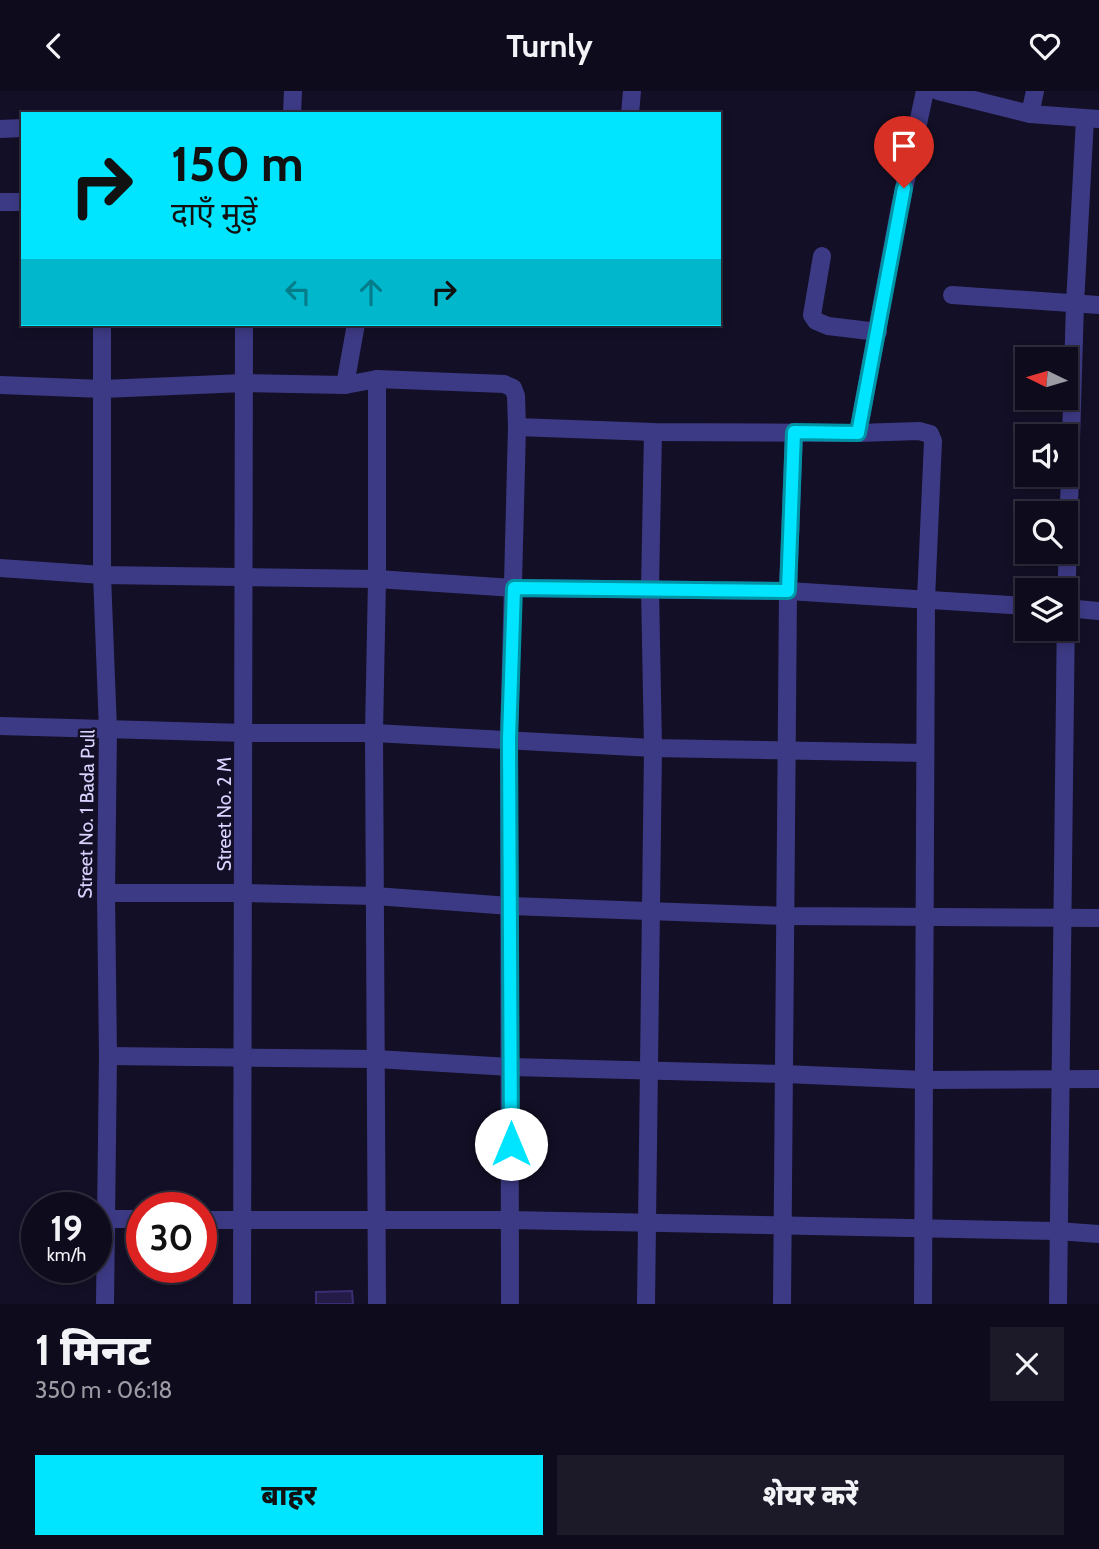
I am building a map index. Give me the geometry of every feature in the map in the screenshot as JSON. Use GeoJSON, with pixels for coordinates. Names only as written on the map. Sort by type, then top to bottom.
{"type":"FeatureCollection","features":[{"type":"Feature","properties":{"kind":"street"},"geometry":{"type":"LineString","coordinates":[[292,112],[293,91]]}},
{"type":"Feature","properties":{"kind":"street"},"geometry":{"type":"LineString","coordinates":[[631,112],[632,91]]}},
{"type":"Feature","properties":{"kind":"street"},"geometry":{"type":"LineString","coordinates":[[858,433],[899,212],[925,91]]}},
{"type":"Feature","properties":{"kind":"street"},"geometry":{"type":"LineString","coordinates":[[938,91],[1030,114],[1092,119],[1075,304],[1067,578]]}},
{"type":"Feature","properties":{"kind":"street"},"geometry":{"type":"LineString","coordinates":[[1030,114],[1035,91]]}},
{"type":"Feature","properties":{"kind":"street"},"geometry":{"type":"LineString","coordinates":[[0,129],[21,128]]}},
{"type":"Feature","properties":{"kind":"street"},"geometry":{"type":"LineString","coordinates":[[0,202],[21,201]]}},
{"type":"Feature","properties":{"kind":"street"},"geometry":{"type":"LineString","coordinates":[[822,256],[812,314],[816,321],[828,327],[878,332]]}},
{"type":"Feature","properties":{"kind":"street"},"geometry":{"type":"LineString","coordinates":[[953,295],[1099,305]]}},
{"type":"Feature","properties":{"kind":"street","name":"Street No. 1 Bada Pull"},"geometry":{"type":"LineString","coordinates":[[102,326],[102,575],[108,730],[105,1192]]}},
{"type":"Feature","properties":{"kind":"street","name":"Street No. 2 M"},"geometry":{"type":"LineString","coordinates":[[242,1304],[244,326]]}},
{"type":"Feature","properties":{"kind":"street"},"geometry":{"type":"LineString","coordinates":[[345,384],[356,326]]}},
{"type":"Feature","properties":{"kind":"street"},"geometry":{"type":"LineString","coordinates":[[0,385],[103,389],[244,383],[345,384],[377,379],[504,384],[513,388],[516,396],[517,427],[509,739],[510,1304]]}},
{"type":"Feature","properties":{"kind":"street"},"geometry":{"type":"LineString","coordinates":[[377,379],[374,733],[377,1304]]}},
{"type":"Feature","properties":{"kind":"street"},"geometry":{"type":"LineString","coordinates":[[517,427],[653,432],[919,431],[930,434],[933,441],[926,599],[923,1304]]}},
{"type":"Feature","properties":{"kind":"street"},"geometry":{"type":"LineString","coordinates":[[646,1304],[653,748],[650,589],[653,432]]}},
{"type":"Feature","properties":{"kind":"street"},"geometry":{"type":"LineString","coordinates":[[782,1304],[788,591],[794,432]]}},
{"type":"Feature","properties":{"kind":"street"},"geometry":{"type":"LineString","coordinates":[[0,568],[102,575],[377,579],[514,588],[788,591],[1015,605]]}},
{"type":"Feature","properties":{"kind":"street"},"geometry":{"type":"LineString","coordinates":[[1078,609],[1099,611]]}},
{"type":"Feature","properties":{"kind":"street"},"geometry":{"type":"LineString","coordinates":[[1058,1304],[1066,641]]}},
{"type":"Feature","properties":{"kind":"street"},"geometry":{"type":"LineString","coordinates":[[0,726],[245,733],[374,733],[653,748],[925,753]]}},
{"type":"Feature","properties":{"kind":"street"},"geometry":{"type":"LineString","coordinates":[[106,893],[375,896],[511,906],[786,916],[1099,918]]}},
{"type":"Feature","properties":{"kind":"street"},"geometry":{"type":"LineString","coordinates":[[108,1056],[376,1059],[511,1067],[924,1080],[1099,1079]]}},
{"type":"Feature","properties":{"kind":"street"},"geometry":{"type":"LineString","coordinates":[[217,1220],[510,1220],[1099,1234]]}},
{"type":"Feature","properties":{"kind":"street","name":"Street No. 1 Bada Pull"},"geometry":{"type":"LineString","coordinates":[[105,1283],[105,1304]]}},
{"type":"Feature","properties":{"kind":"building"},"geometry":{"type":"Polygon","coordinates":[[[352,1291],[353,1304],[316,1304],[316,1292],[352,1291]]]}},
{"type":"Feature","properties":{"kind":"route"},"geometry":{"type":"LineString","coordinates":[[511,1144],[509,739],[514,588],[788,591],[794,432],[858,433],[904,188]]}}]}
